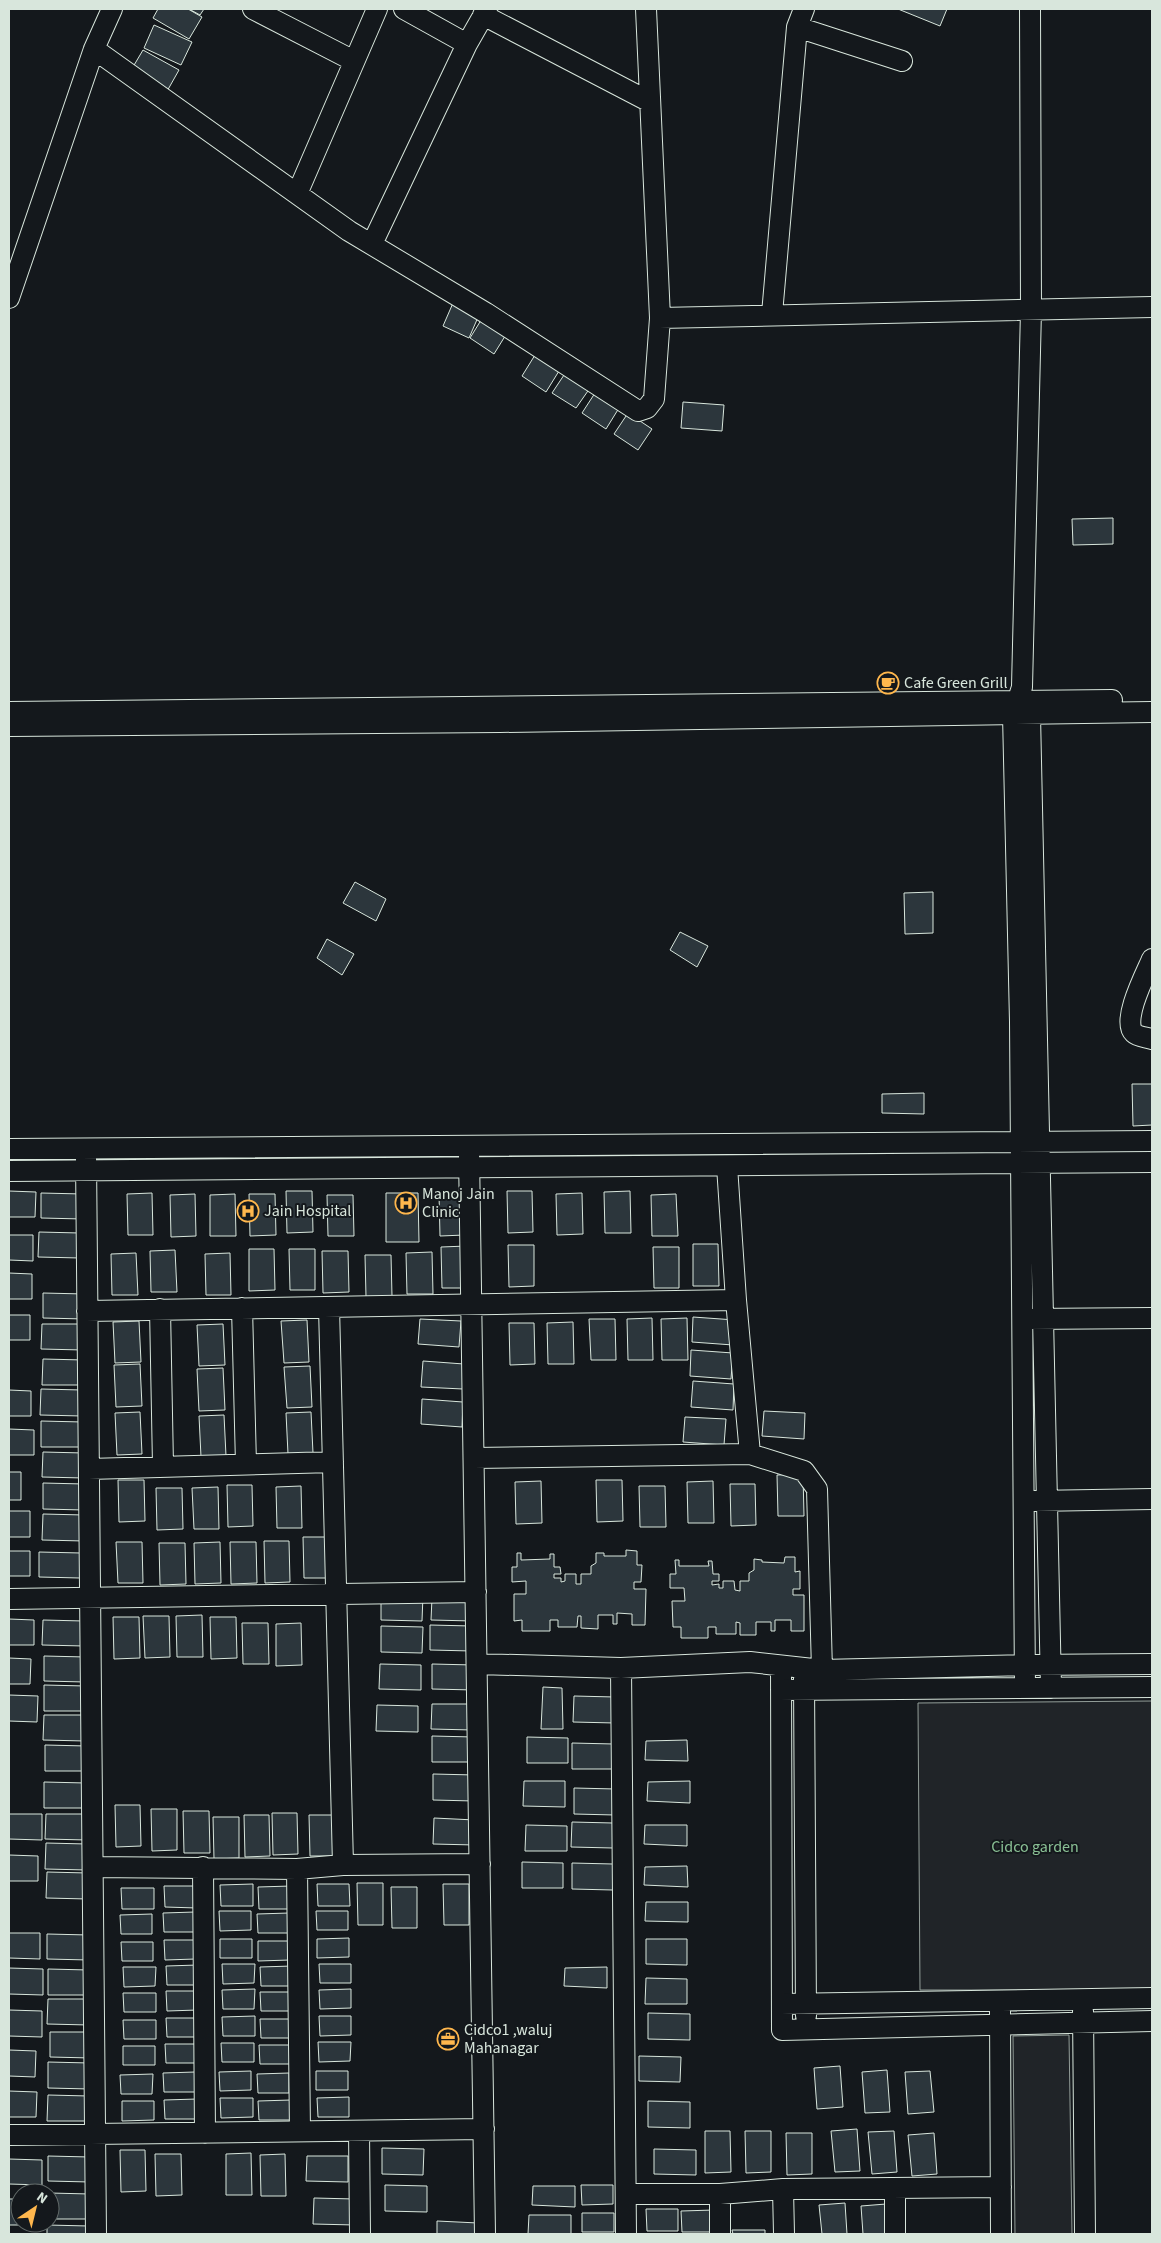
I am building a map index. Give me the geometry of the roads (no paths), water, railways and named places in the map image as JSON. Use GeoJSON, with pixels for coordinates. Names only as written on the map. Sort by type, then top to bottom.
{"type":"FeatureCollection","features":[{"type":"Feature","properties":{"kind":"street"},"geometry":{"type":"LineString","coordinates":[[9,298],[94,49],[112,9]]}},
{"type":"Feature","properties":{"kind":"street"},"geometry":{"type":"LineString","coordinates":[[253,9],[354,61]]}},
{"type":"Feature","properties":{"kind":"street"},"geometry":{"type":"LineString","coordinates":[[297,194],[377,9]]}},
{"type":"Feature","properties":{"kind":"street"},"geometry":{"type":"LineString","coordinates":[[404,9],[467,44]]}},
{"type":"Feature","properties":{"kind":"street"},"geometry":{"type":"LineString","coordinates":[[94,49],[349,231],[486,313],[638,411],[647,408],[654,399],[660,318],[646,9]]}},
{"type":"Feature","properties":{"kind":"street"},"geometry":{"type":"LineString","coordinates":[[1025,1688],[1022,1319],[1030,1141],[1022,704],[1031,310],[1030,9]]}},
{"type":"Feature","properties":{"kind":"street"},"geometry":{"type":"LineString","coordinates":[[372,244],[467,44],[485,12],[650,102]]}},
{"type":"Feature","properties":{"kind":"street"},"geometry":{"type":"LineString","coordinates":[[772,314],[801,18],[902,62]]}},
{"type":"Feature","properties":{"kind":"street"},"geometry":{"type":"LineString","coordinates":[[660,318],[1152,307]]}},
{"type":"Feature","properties":{"kind":"street"},"geometry":{"type":"LineString","coordinates":[[9,726],[1022,704],[1152,699]]}},
{"type":"Feature","properties":{"kind":"street"},"geometry":{"type":"LineString","coordinates":[[9,712],[1022,704],[1152,712]]}},
{"type":"Feature","properties":{"kind":"street"},"geometry":{"type":"LineString","coordinates":[[1152,959],[1130,1014],[1129,1024],[1133,1032],[1152,1039]]}},
{"type":"Feature","properties":{"kind":"street"},"geometry":{"type":"LineString","coordinates":[[9,1149],[1152,1141]]}},
{"type":"Feature","properties":{"kind":"street"},"geometry":{"type":"LineString","coordinates":[[817,1165],[818,1143]]}},
{"type":"Feature","properties":{"kind":"street"},"geometry":{"type":"LineString","coordinates":[[469,1146],[486,2234]]}},
{"type":"Feature","properties":{"kind":"street"},"geometry":{"type":"LineString","coordinates":[[86,1148],[96,2234]]}},
{"type":"Feature","properties":{"kind":"street"},"geometry":{"type":"LineString","coordinates":[[9,1172],[1152,1162]]}},
{"type":"Feature","properties":{"kind":"street"},"geometry":{"type":"LineString","coordinates":[[1030,1163],[1043,1318],[1051,1688]]}},
{"type":"Feature","properties":{"kind":"street"},"geometry":{"type":"LineString","coordinates":[[728,1166],[736,1300],[750,1454]]}},
{"type":"Feature","properties":{"kind":"street"},"geometry":{"type":"LineString","coordinates":[[87,1311],[736,1300]]}},
{"type":"Feature","properties":{"kind":"street"},"geometry":{"type":"LineString","coordinates":[[329,1307],[343,1865]]}},
{"type":"Feature","properties":{"kind":"street"},"geometry":{"type":"LineString","coordinates":[[242,1308],[246,1464]]}},
{"type":"Feature","properties":{"kind":"street"},"geometry":{"type":"LineString","coordinates":[[160,1309],[163,1466]]}},
{"type":"Feature","properties":{"kind":"street"},"geometry":{"type":"LineString","coordinates":[[1022,1319],[1152,1318]]}},
{"type":"Feature","properties":{"kind":"street"},"geometry":{"type":"LineString","coordinates":[[474,1458],[750,1454],[804,1471],[817,1489],[814,1669],[803,1690],[806,2029]]}},
{"type":"Feature","properties":{"kind":"street"},"geometry":{"type":"LineString","coordinates":[[89,1469],[333,1462]]}},
{"type":"Feature","properties":{"kind":"street"},"geometry":{"type":"LineString","coordinates":[[1024,1501],[1152,1498]]}},
{"type":"Feature","properties":{"kind":"street"},"geometry":{"type":"LineString","coordinates":[[9,1599],[476,1592]]}},
{"type":"Feature","properties":{"kind":"street"},"geometry":{"type":"LineString","coordinates":[[477,1664],[621,1668],[750,1662],[814,1669],[1152,1664]]}},
{"type":"Feature","properties":{"kind":"street"},"geometry":{"type":"LineString","coordinates":[[781,1666],[782,2030],[1152,2021]]}},
{"type":"Feature","properties":{"kind":"street"},"geometry":{"type":"LineString","coordinates":[[621,1668],[626,2234]]}},
{"type":"Feature","properties":{"kind":"street"},"geometry":{"type":"LineString","coordinates":[[781,1690],[1152,1687]]}},
{"type":"Feature","properties":{"kind":"street"},"geometry":{"type":"LineString","coordinates":[[93,1867],[297,1869],[343,1865],[480,1864]]}},
{"type":"Feature","properties":{"kind":"street"},"geometry":{"type":"LineString","coordinates":[[203,1867],[205,2133]]}},
{"type":"Feature","properties":{"kind":"street"},"geometry":{"type":"LineString","coordinates":[[297,1869],[300,2132]]}},
{"type":"Feature","properties":{"kind":"street"},"geometry":{"type":"LineString","coordinates":[[782,2004],[1152,1998]]}},
{"type":"Feature","properties":{"kind":"street"},"geometry":{"type":"LineString","coordinates":[[1083,1999],[1085,2234]]}},
{"type":"Feature","properties":{"kind":"street"},"geometry":{"type":"LineString","coordinates":[[1000,2001],[1002,2234]]}},
{"type":"Feature","properties":{"kind":"street"},"geometry":{"type":"LineString","coordinates":[[9,2135],[484,2129]]}},
{"type":"Feature","properties":{"kind":"street"},"geometry":{"type":"LineString","coordinates":[[359,2131],[360,2234]]}},
{"type":"Feature","properties":{"kind":"street"},"geometry":{"type":"LineString","coordinates":[[626,2194],[720,2194],[783,2189],[1001,2187]]}},
{"type":"Feature","properties":{"kind":"street"},"geometry":{"type":"LineString","coordinates":[[783,2189],[784,2234]]}},
{"type":"Feature","properties":{"kind":"street"},"geometry":{"type":"LineString","coordinates":[[895,2189],[895,2234]]}},
{"type":"Feature","properties":{"kind":"street"},"geometry":{"type":"LineString","coordinates":[[720,2194],[720,2234]]}},
{"type":"Feature","properties":{"kind":"place","name":"Cafe Green Grill"},"geometry":{"type":"Point","coordinates":[888,683]}},
{"type":"Feature","properties":{"kind":"place","name":"Manoj Jain Clinic"},"geometry":{"type":"Point","coordinates":[406,1203]}},
{"type":"Feature","properties":{"kind":"place","name":"Jain Hospital"},"geometry":{"type":"Point","coordinates":[248,1211]}},
{"type":"Feature","properties":{"kind":"place","name":"Cidco1 ,waluj Mahanagar"},"geometry":{"type":"Point","coordinates":[448,2039]}},
{"type":"Feature","properties":{"kind":"park label","name":"Cidco garden"},"geometry":{"type":"Point","coordinates":[1035,1847]}}]}
